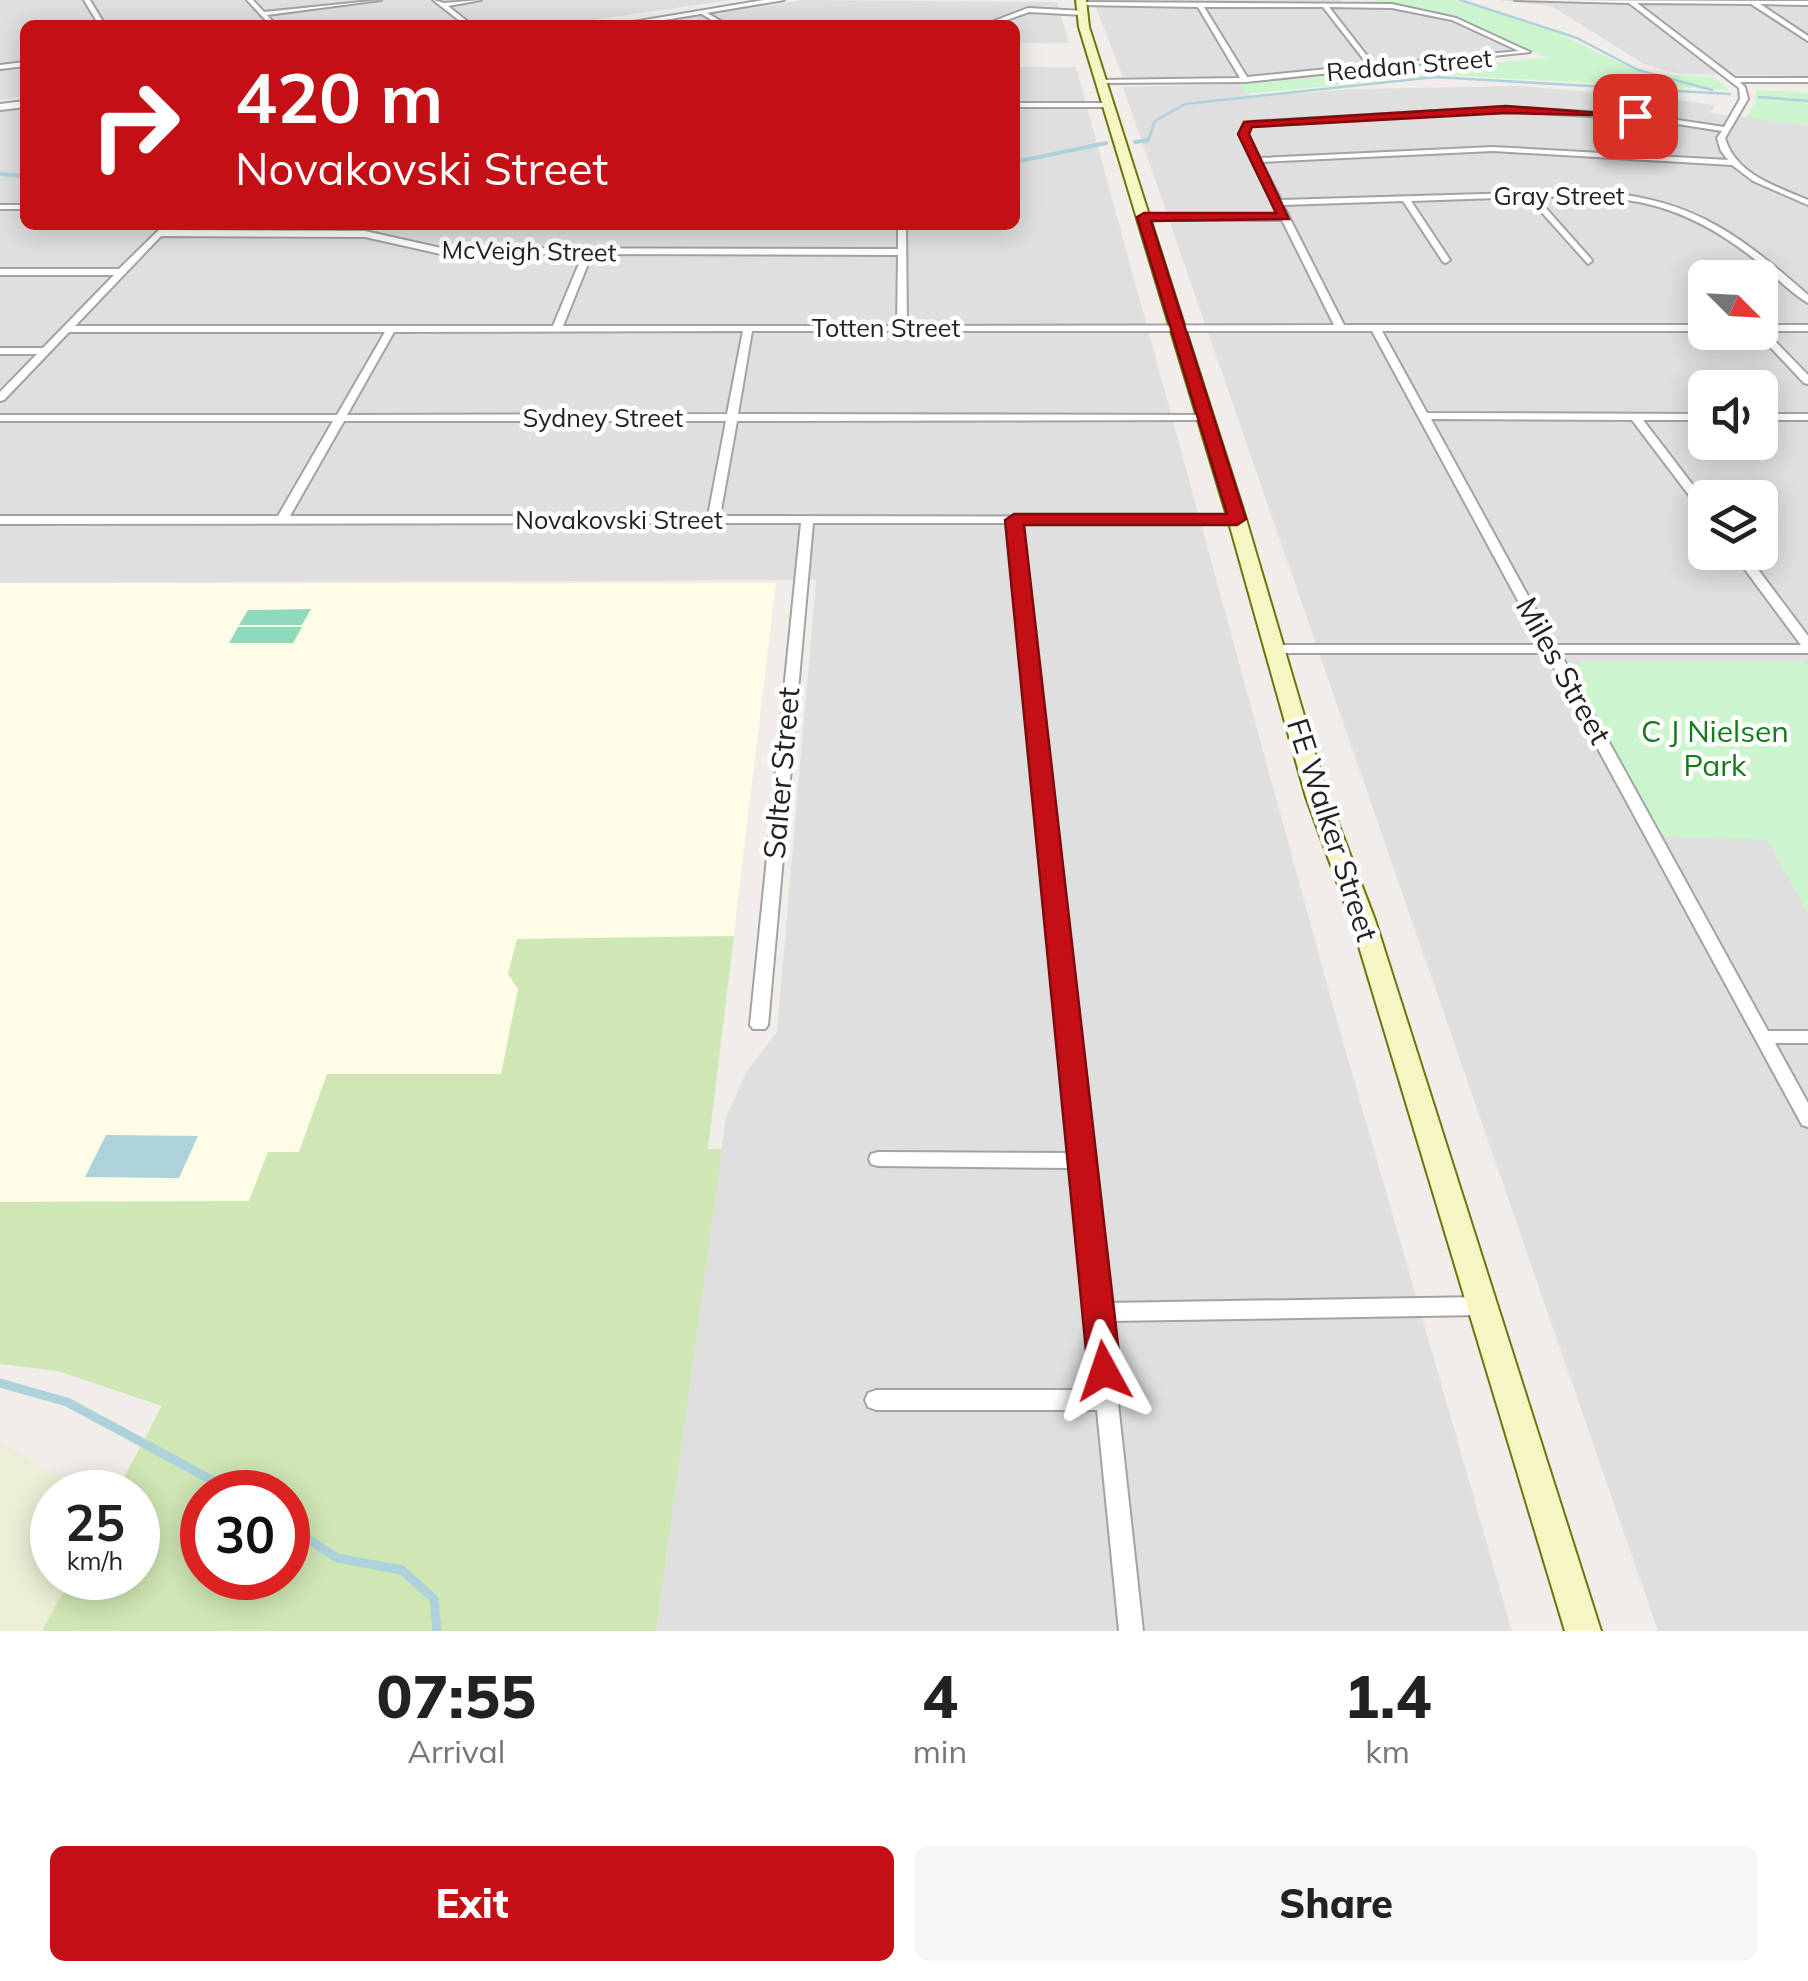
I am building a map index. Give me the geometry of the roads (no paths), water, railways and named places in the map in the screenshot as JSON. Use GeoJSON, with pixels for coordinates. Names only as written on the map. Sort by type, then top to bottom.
{"type":"FeatureCollection","features":[{"type":"Feature","properties":{"kind":"main road","name":"FE Walker Street"},"geometry":{"type":"LineString","coordinates":[[1076,8],[1206,417],[1317,796],[1363,920],[1583,1631]]}},
{"type":"Feature","properties":{"kind":"street"},"geometry":{"type":"LineString","coordinates":[[250,0],[268,20]]}},
{"type":"Feature","properties":{"kind":"street"},"geometry":{"type":"LineString","coordinates":[[263,14],[378,0]]}},
{"type":"Feature","properties":{"kind":"street"},"geometry":{"type":"LineString","coordinates":[[439,2],[478,0]]}},
{"type":"Feature","properties":{"kind":"street"},"geometry":{"type":"LineString","coordinates":[[737,0],[747,5]]}},
{"type":"Feature","properties":{"kind":"street"},"geometry":{"type":"LineString","coordinates":[[652,20],[780,0]]}},
{"type":"Feature","properties":{"kind":"street"},"geometry":{"type":"LineString","coordinates":[[1518,0],[1808,3]]}},
{"type":"Feature","properties":{"kind":"street"},"geometry":{"type":"LineString","coordinates":[[1631,1],[1744,90],[1743,101],[1726,128],[1722,144],[1734,163]]}},
{"type":"Feature","properties":{"kind":"street"},"geometry":{"type":"LineString","coordinates":[[439,2],[461,20]]}},
{"type":"Feature","properties":{"kind":"street"},"geometry":{"type":"LineString","coordinates":[[1001,20],[1028,10],[1344,2]]}},
{"type":"Feature","properties":{"kind":"street","name":"Reddan Street"},"geometry":{"type":"LineString","coordinates":[[1102,82],[1246,80],[1527,52],[1454,19],[1392,6],[1344,2]]}},
{"type":"Feature","properties":{"kind":"street"},"geometry":{"type":"LineString","coordinates":[[1751,2],[1808,39]]}},
{"type":"Feature","properties":{"kind":"street"},"geometry":{"type":"LineString","coordinates":[[1200,4],[1246,80]]}},
{"type":"Feature","properties":{"kind":"street"},"geometry":{"type":"LineString","coordinates":[[1324,5],[1373,68]]}},
{"type":"Feature","properties":{"kind":"street"},"geometry":{"type":"LineString","coordinates":[[702,12],[716,20]]}},
{"type":"Feature","properties":{"kind":"street"},"geometry":{"type":"LineString","coordinates":[[1733,80],[1808,80]]}},
{"type":"Feature","properties":{"kind":"street"},"geometry":{"type":"LineString","coordinates":[[1020,105],[1108,104]]}},
{"type":"Feature","properties":{"kind":"street"},"geometry":{"type":"LineString","coordinates":[[1340,327],[1242,130],[1248,124],[1520,110],[1635,116],[1726,128]]}},
{"type":"Feature","properties":{"kind":"street"},"geometry":{"type":"LineString","coordinates":[[1257,160],[1494,149],[1734,163],[1808,203]]}},
{"type":"Feature","properties":{"kind":"street","name":"Gray Street"},"geometry":{"type":"LineString","coordinates":[[1278,202],[1622,194],[1682,208],[1748,245],[1808,300]]}},
{"type":"Feature","properties":{"kind":"street"},"geometry":{"type":"LineString","coordinates":[[1530,195],[1588,261]]}},
{"type":"Feature","properties":{"kind":"street"},"geometry":{"type":"LineString","coordinates":[[1406,198],[1446,260]]}},
{"type":"Feature","properties":{"kind":"street"},"geometry":{"type":"LineString","coordinates":[[1144,217],[1284,217]]}},
{"type":"Feature","properties":{"kind":"street"},"geometry":{"type":"LineString","coordinates":[[0,398],[162,230]]}},
{"type":"Feature","properties":{"kind":"street","name":"McVeigh Street"},"geometry":{"type":"LineString","coordinates":[[203,230],[365,234],[441,252],[902,252]]}},
{"type":"Feature","properties":{"kind":"street"},"geometry":{"type":"LineString","coordinates":[[902,230],[902,328]]}},
{"type":"Feature","properties":{"kind":"street"},"geometry":{"type":"LineString","coordinates":[[557,328],[588,253]]}},
{"type":"Feature","properties":{"kind":"street"},"geometry":{"type":"LineString","coordinates":[[0,272],[120,272]]}},
{"type":"Feature","properties":{"kind":"street","name":"Miles Street"},"geometry":{"type":"LineString","coordinates":[[1376,327],[1808,1120]]}},
{"type":"Feature","properties":{"kind":"street","name":"Totten Street"},"geometry":{"type":"LineString","coordinates":[[67,328],[1688,328]]}},
{"type":"Feature","properties":{"kind":"street"},"geometry":{"type":"LineString","coordinates":[[1778,329],[1808,328]]}},
{"type":"Feature","properties":{"kind":"street"},"geometry":{"type":"LineString","coordinates":[[282,520],[391,329]]}},
{"type":"Feature","properties":{"kind":"street"},"geometry":{"type":"LineString","coordinates":[[713,520],[748,329]]}},
{"type":"Feature","properties":{"kind":"street"},"geometry":{"type":"LineString","coordinates":[[1778,349],[1808,380]]}},
{"type":"Feature","properties":{"kind":"street"},"geometry":{"type":"LineString","coordinates":[[0,352],[45,352]]}},
{"type":"Feature","properties":{"kind":"street"},"geometry":{"type":"LineString","coordinates":[[1424,416],[1688,417]]}},
{"type":"Feature","properties":{"kind":"street","name":"Sydney Street"},"geometry":{"type":"LineString","coordinates":[[0,418],[1206,417]]}},
{"type":"Feature","properties":{"kind":"street"},"geometry":{"type":"LineString","coordinates":[[1635,417],[1688,487]]}},
{"type":"Feature","properties":{"kind":"street"},"geometry":{"type":"LineString","coordinates":[[1778,417],[1808,417]]}},
{"type":"Feature","properties":{"kind":"street","name":"Novakovski Street"},"geometry":{"type":"LineString","coordinates":[[0,520],[1237,519]]}},
{"type":"Feature","properties":{"kind":"street","name":"Salter Street"},"geometry":{"type":"LineString","coordinates":[[759,1025],[806,520]]}},
{"type":"Feature","properties":{"kind":"street"},"geometry":{"type":"LineString","coordinates":[[1014,520],[1131,1631]]}},
{"type":"Feature","properties":{"kind":"street"},"geometry":{"type":"LineString","coordinates":[[1751,570],[1808,647]]}},
{"type":"Feature","properties":{"kind":"street"},"geometry":{"type":"LineString","coordinates":[[1275,650],[1808,647]]}},
{"type":"Feature","properties":{"kind":"street"},"geometry":{"type":"LineString","coordinates":[[1763,1038],[1808,1037]]}},
{"type":"Feature","properties":{"kind":"street"},"geometry":{"type":"LineString","coordinates":[[878,1159],[1082,1161]]}},
{"type":"Feature","properties":{"kind":"street"},"geometry":{"type":"LineString","coordinates":[[1099,1312],[1482,1306]]}},
{"type":"Feature","properties":{"kind":"street"},"geometry":{"type":"LineString","coordinates":[[876,1400],[1107,1400]]}},
{"type":"Feature","properties":{"kind":"water"},"geometry":{"type":"Polygon","coordinates":[[[106,1135],[198,1136],[179,1178],[85,1177],[106,1135]]]}},
{"type":"Feature","properties":{"kind":"waterway"},"geometry":{"type":"LineString","coordinates":[[1460,0],[1577,38],[1638,70],[1712,90]]}},
{"type":"Feature","properties":{"kind":"waterway"},"geometry":{"type":"LineString","coordinates":[[1148,140],[1135,142],[1148,141],[1155,121],[1185,104],[1435,77],[1730,94]]}},
{"type":"Feature","properties":{"kind":"waterway"},"geometry":{"type":"LineString","coordinates":[[1759,97],[1808,101]]}},
{"type":"Feature","properties":{"kind":"waterway"},"geometry":{"type":"LineString","coordinates":[[1020,161],[1106,143]]}},
{"type":"Feature","properties":{"kind":"waterway"},"geometry":{"type":"LineString","coordinates":[[0,174],[20,176]]}},
{"type":"Feature","properties":{"kind":"waterway"},"geometry":{"type":"LineString","coordinates":[[0,1383],[67,1402],[193,1470]]}},
{"type":"Feature","properties":{"kind":"waterway"},"geometry":{"type":"LineString","coordinates":[[310,1540],[337,1558],[402,1570],[434,1599],[437,1631]]}},
{"type":"Feature","properties":{"kind":"park label","name":"C J Nielsen Park"},"geometry":{"type":"Point","coordinates":[1715,749]}}]}
